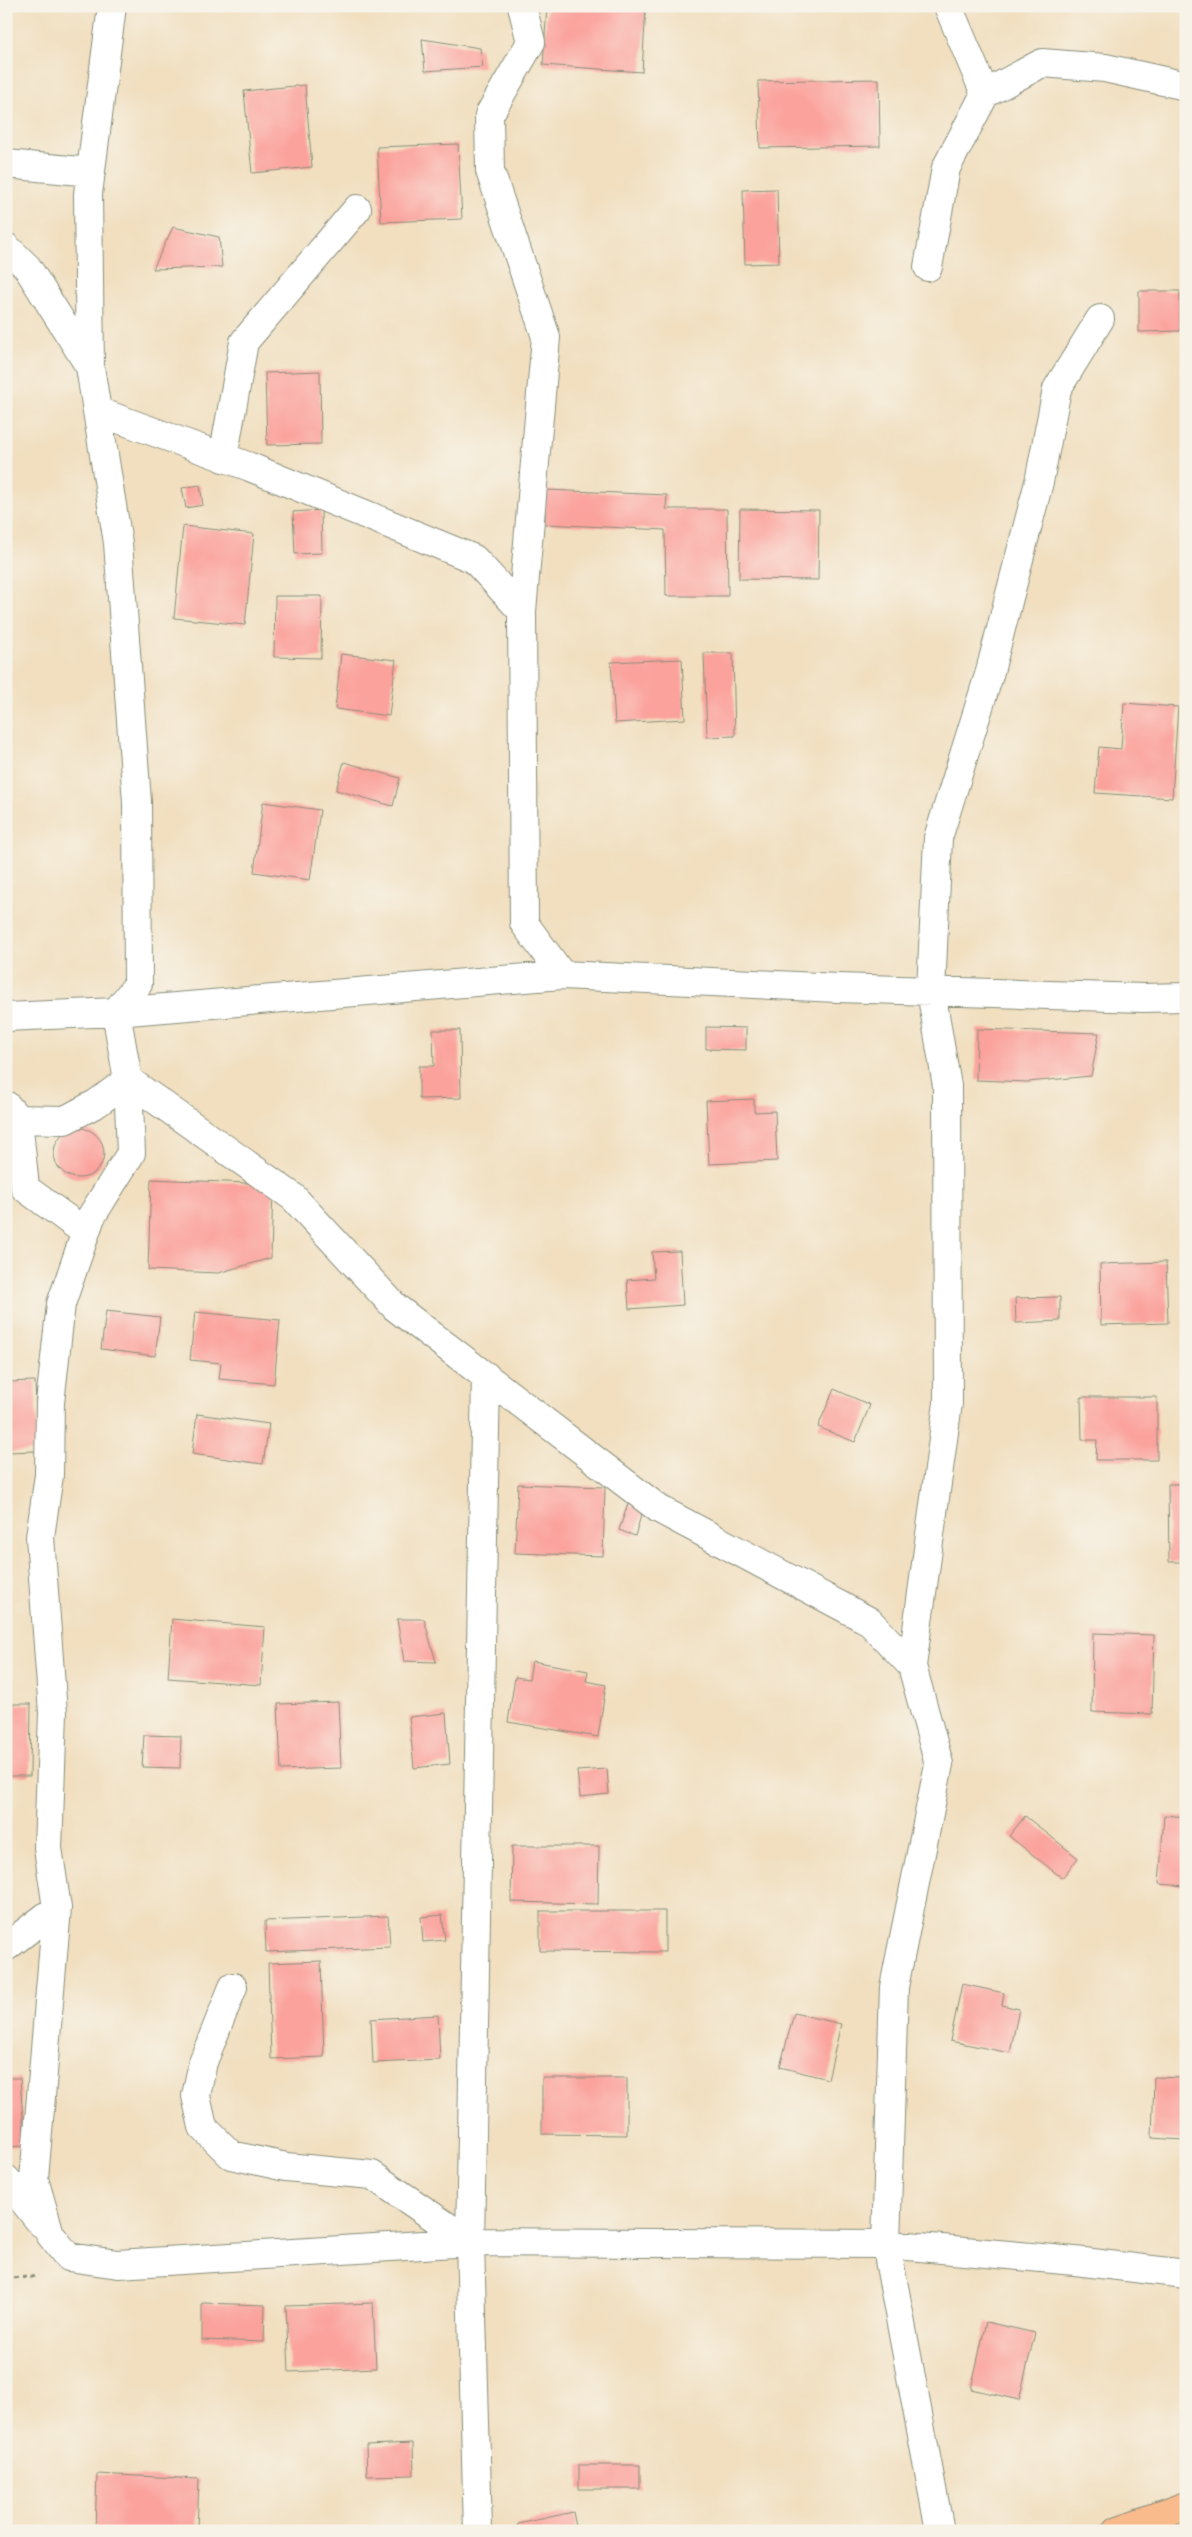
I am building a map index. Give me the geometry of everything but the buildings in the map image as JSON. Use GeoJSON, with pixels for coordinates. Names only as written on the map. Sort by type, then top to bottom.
{"type":"FeatureCollection","features":[{"type":"Feature","properties":{"kind":"highway"},"geometry":{"type":"LineString","coordinates":[[1116,2531],[1186,2506]]}},
{"type":"Feature","properties":{"kind":"street"},"geometry":{"type":"LineString","coordinates":[[50,2234],[34,2179],[57,1908],[48,1848],[53,1713],[40,1537],[49,1475],[50,1403],[61,1304],[91,1217],[131,1153],[128,1080],[116,1012],[138,984],[137,802],[118,543],[90,367],[88,194],[112,6]]}},
{"type":"Feature","properties":{"kind":"street"},"geometry":{"type":"LineString","coordinates":[[522,6],[531,42],[489,115],[490,171],[546,337],[522,611],[524,923],[562,975]]}},
{"type":"Feature","properties":{"kind":"street"},"geometry":{"type":"LineString","coordinates":[[948,6],[984,94]]}},
{"type":"Feature","properties":{"kind":"street"},"geometry":{"type":"LineString","coordinates":[[928,267],[946,168],[984,94],[1042,63],[1105,68],[1186,86]]}},
{"type":"Feature","properties":{"kind":"street"},"geometry":{"type":"LineString","coordinates":[[6,164],[91,172]]}},
{"type":"Feature","properties":{"kind":"street"},"geometry":{"type":"LineString","coordinates":[[223,458],[244,342],[357,209]]}},
{"type":"Feature","properties":{"kind":"street"},"geometry":{"type":"LineString","coordinates":[[6,247],[27,267],[90,367]]}},
{"type":"Feature","properties":{"kind":"street"},"geometry":{"type":"LineString","coordinates":[[940,2531],[886,2244],[894,1986],[939,1764],[912,1666],[948,1403],[947,1086],[931,991],[938,838],[989,674],[1039,482],[1057,389],[1100,319]]}},
{"type":"Feature","properties":{"kind":"street"},"geometry":{"type":"LineString","coordinates":[[97,411],[223,458],[474,559],[522,611]]}},
{"type":"Feature","properties":{"kind":"street"},"geometry":{"type":"LineString","coordinates":[[6,1017],[116,1012],[562,975],[931,991],[1143,998],[1186,997]]}},
{"type":"Feature","properties":{"kind":"street"},"geometry":{"type":"LineString","coordinates":[[128,1080],[293,1197],[395,1307],[659,1509],[869,1621],[912,1666]]}},
{"type":"Feature","properties":{"kind":"street"},"geometry":{"type":"LineString","coordinates":[[86,1232],[25,1188],[12,1112],[65,1120],[97,1103],[128,1080]]}},
{"type":"Feature","properties":{"kind":"street"},"geometry":{"type":"LineString","coordinates":[[478,2531],[470,2242],[486,1376]]}},
{"type":"Feature","properties":{"kind":"street"},"geometry":{"type":"LineString","coordinates":[[6,1947],[57,1908]]}},
{"type":"Feature","properties":{"kind":"street"},"geometry":{"type":"LineString","coordinates":[[233,1987],[203,2062],[196,2096],[203,2127],[231,2155],[286,2167],[372,2175],[470,2242]]}},
{"type":"Feature","properties":{"kind":"street"},"geometry":{"type":"LineString","coordinates":[[6,2179],[68,2257],[118,2264],[470,2242],[886,2244],[1075,2261],[1186,2274]]}}]}
